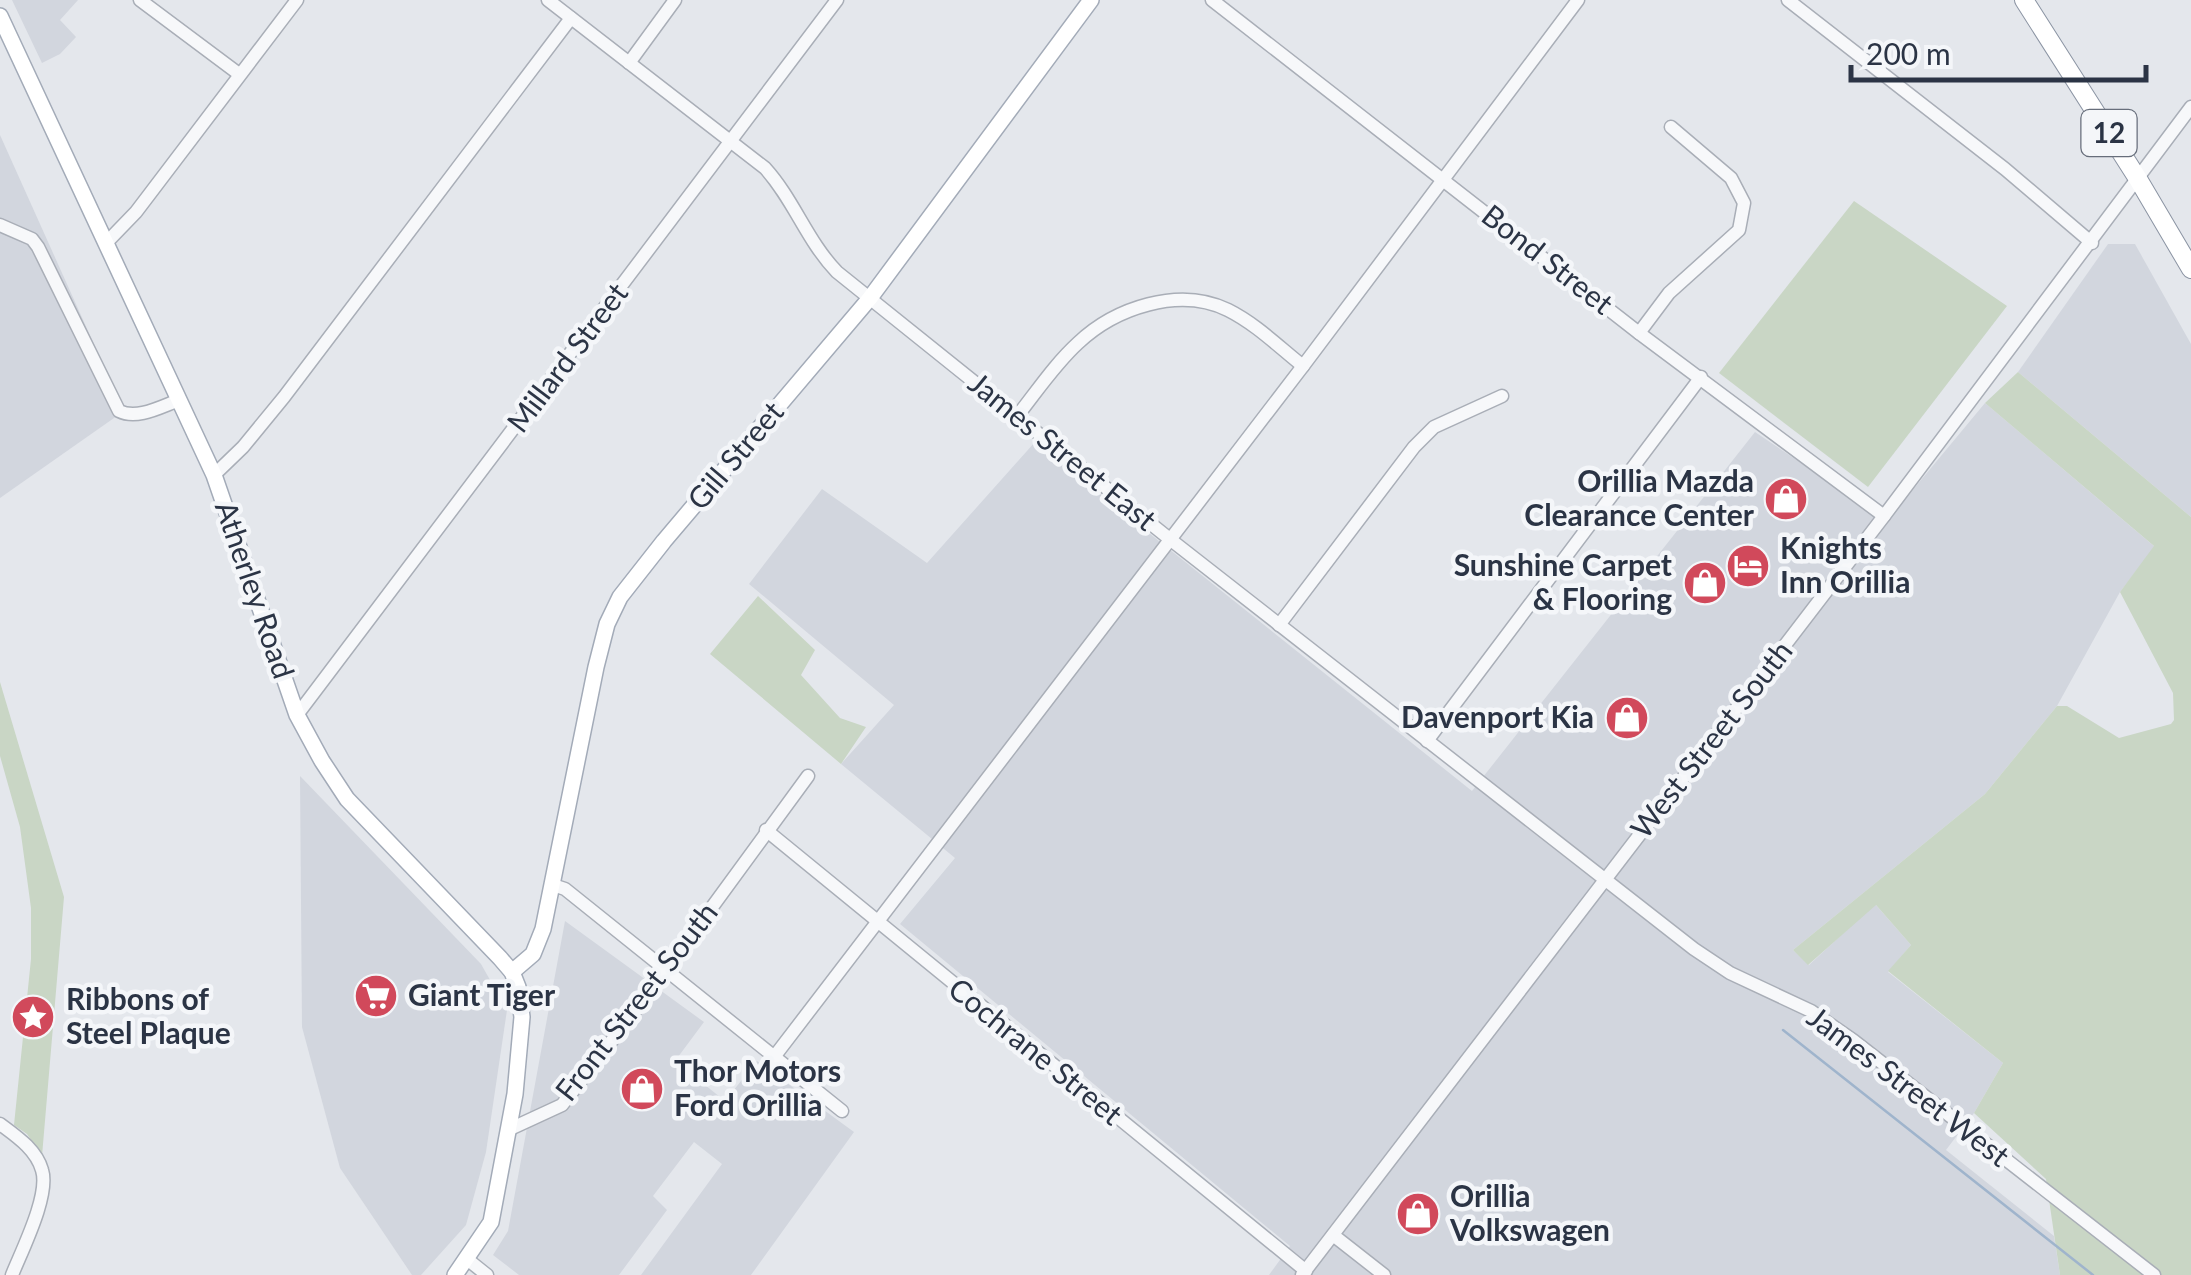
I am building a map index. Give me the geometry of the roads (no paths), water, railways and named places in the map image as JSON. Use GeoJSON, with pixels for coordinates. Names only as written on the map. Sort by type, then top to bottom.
{"type":"FeatureCollection","features":[{"type":"Feature","properties":{"kind":"highway","name":"12"},"geometry":{"type":"LineString","coordinates":[[2024,0],[2191,268]]}},
{"type":"Feature","properties":{"kind":"main road","name":"Gill Street"},"geometry":{"type":"LineString","coordinates":[[512,972],[536,949],[596,667],[607,624],[620,597],[870,298],[1091,0]]}},
{"type":"Feature","properties":{"kind":"main road","name":"Atherley Road"},"geometry":{"type":"LineString","coordinates":[[0,16],[214,476],[297,716],[347,798],[512,972]]}},
{"type":"Feature","properties":{"kind":"main road"},"geometry":{"type":"LineString","coordinates":[[455,1275],[493,1216],[510,1128],[522,1032],[518,987],[512,972]]}},
{"type":"Feature","properties":{"kind":"street"},"geometry":{"type":"LineString","coordinates":[[140,0],[239,74]]}},
{"type":"Feature","properties":{"kind":"street","name":"James Street East"},"geometry":{"type":"LineString","coordinates":[[548,0],[766,168],[818,252],[837,272],[1171,540],[1605,878]]}},
{"type":"Feature","properties":{"kind":"street"},"geometry":{"type":"LineString","coordinates":[[630,63],[675,0]]}},
{"type":"Feature","properties":{"kind":"street","name":"Millard Street"},"geometry":{"type":"LineString","coordinates":[[297,716],[837,0]]}},
{"type":"Feature","properties":{"kind":"street","name":"Bond Street"},"geometry":{"type":"LineString","coordinates":[[1212,0],[1639,333],[1884,516]]}},
{"type":"Feature","properties":{"kind":"street"},"geometry":{"type":"LineString","coordinates":[[774,1057],[1578,0]]}},
{"type":"Feature","properties":{"kind":"street"},"geometry":{"type":"LineString","coordinates":[[1788,0],[2006,169],[2092,243]]}},
{"type":"Feature","properties":{"kind":"street"},"geometry":{"type":"LineString","coordinates":[[106,242],[136,212],[294,1]]}},
{"type":"Feature","properties":{"kind":"street"},"geometry":{"type":"LineString","coordinates":[[214,476],[243,448],[284,397],[571,18]]}},
{"type":"Feature","properties":{"kind":"street","name":"West Street South"},"geometry":{"type":"LineString","coordinates":[[1304,1273],[2092,243],[2191,107]]}},
{"type":"Feature","properties":{"kind":"street"},"geometry":{"type":"LineString","coordinates":[[1639,333],[1670,293],[1738,230],[1744,203],[1731,178],[1672,127]]}},
{"type":"Feature","properties":{"kind":"street"},"geometry":{"type":"LineString","coordinates":[[0,225],[32,240],[38,247],[118,411],[126,415],[143,413],[179,400]]}},
{"type":"Feature","properties":{"kind":"street"},"geometry":{"type":"LineString","coordinates":[[1018,415],[1067,354],[1094,330],[1125,313],[1159,302],[1193,300],[1226,309],[1303,366]]}},
{"type":"Feature","properties":{"kind":"street"},"geometry":{"type":"LineString","coordinates":[[1427,741],[1701,377]]}},
{"type":"Feature","properties":{"kind":"street"},"geometry":{"type":"LineString","coordinates":[[1279,624],[1424,437],[1454,415],[1502,396]]}},
{"type":"Feature","properties":{"kind":"street","name":"Front Street South"},"geometry":{"type":"LineString","coordinates":[[510,1128],[562,1105],[808,776]]}},
{"type":"Feature","properties":{"kind":"street","name":"Cochrane Street"},"geometry":{"type":"LineString","coordinates":[[766,830],[1304,1273]]}},
{"type":"Feature","properties":{"kind":"street","name":"James Street West"},"geometry":{"type":"LineString","coordinates":[[1605,878],[1712,962],[1811,1011],[1854,1040],[2154,1275]]}},
{"type":"Feature","properties":{"kind":"street"},"geometry":{"type":"LineString","coordinates":[[552,886],[565,889],[842,1112]]}},
{"type":"Feature","properties":{"kind":"street"},"geometry":{"type":"LineString","coordinates":[[0,1124],[32,1151],[44,1174],[35,1216],[12,1275]]}},
{"type":"Feature","properties":{"kind":"street"},"geometry":{"type":"LineString","coordinates":[[1333,1235],[1384,1275]]}},
{"type":"Feature","properties":{"kind":"street"},"geometry":{"type":"LineString","coordinates":[[467,1259],[487,1275]]}},
{"type":"Feature","properties":{"kind":"waterway"},"geometry":{"type":"LineString","coordinates":[[1783,1030],[2093,1275]]}},
{"type":"Feature","properties":{"kind":"place","name":"Orillia Mazda Clearance Center"},"geometry":{"type":"Point","coordinates":[1786,499]}},
{"type":"Feature","properties":{"kind":"place","name":"Knights Inn Orillia"},"geometry":{"type":"Point","coordinates":[1748,566]}},
{"type":"Feature","properties":{"kind":"place","name":"Sunshine Carpet & Flooring"},"geometry":{"type":"Point","coordinates":[1705,583]}},
{"type":"Feature","properties":{"kind":"place","name":"Davenport Kia"},"geometry":{"type":"Point","coordinates":[1627,718]}},
{"type":"Feature","properties":{"kind":"place","name":"Giant Tiger"},"geometry":{"type":"Point","coordinates":[376,996]}},
{"type":"Feature","properties":{"kind":"place","name":"Ribbons of Steel Plaque"},"geometry":{"type":"Point","coordinates":[33,1017]}},
{"type":"Feature","properties":{"kind":"place","name":"Thor Motors Ford Orillia"},"geometry":{"type":"Point","coordinates":[642,1089]}},
{"type":"Feature","properties":{"kind":"place","name":"Orillia Volkswagen"},"geometry":{"type":"Point","coordinates":[1418,1214]}}]}
